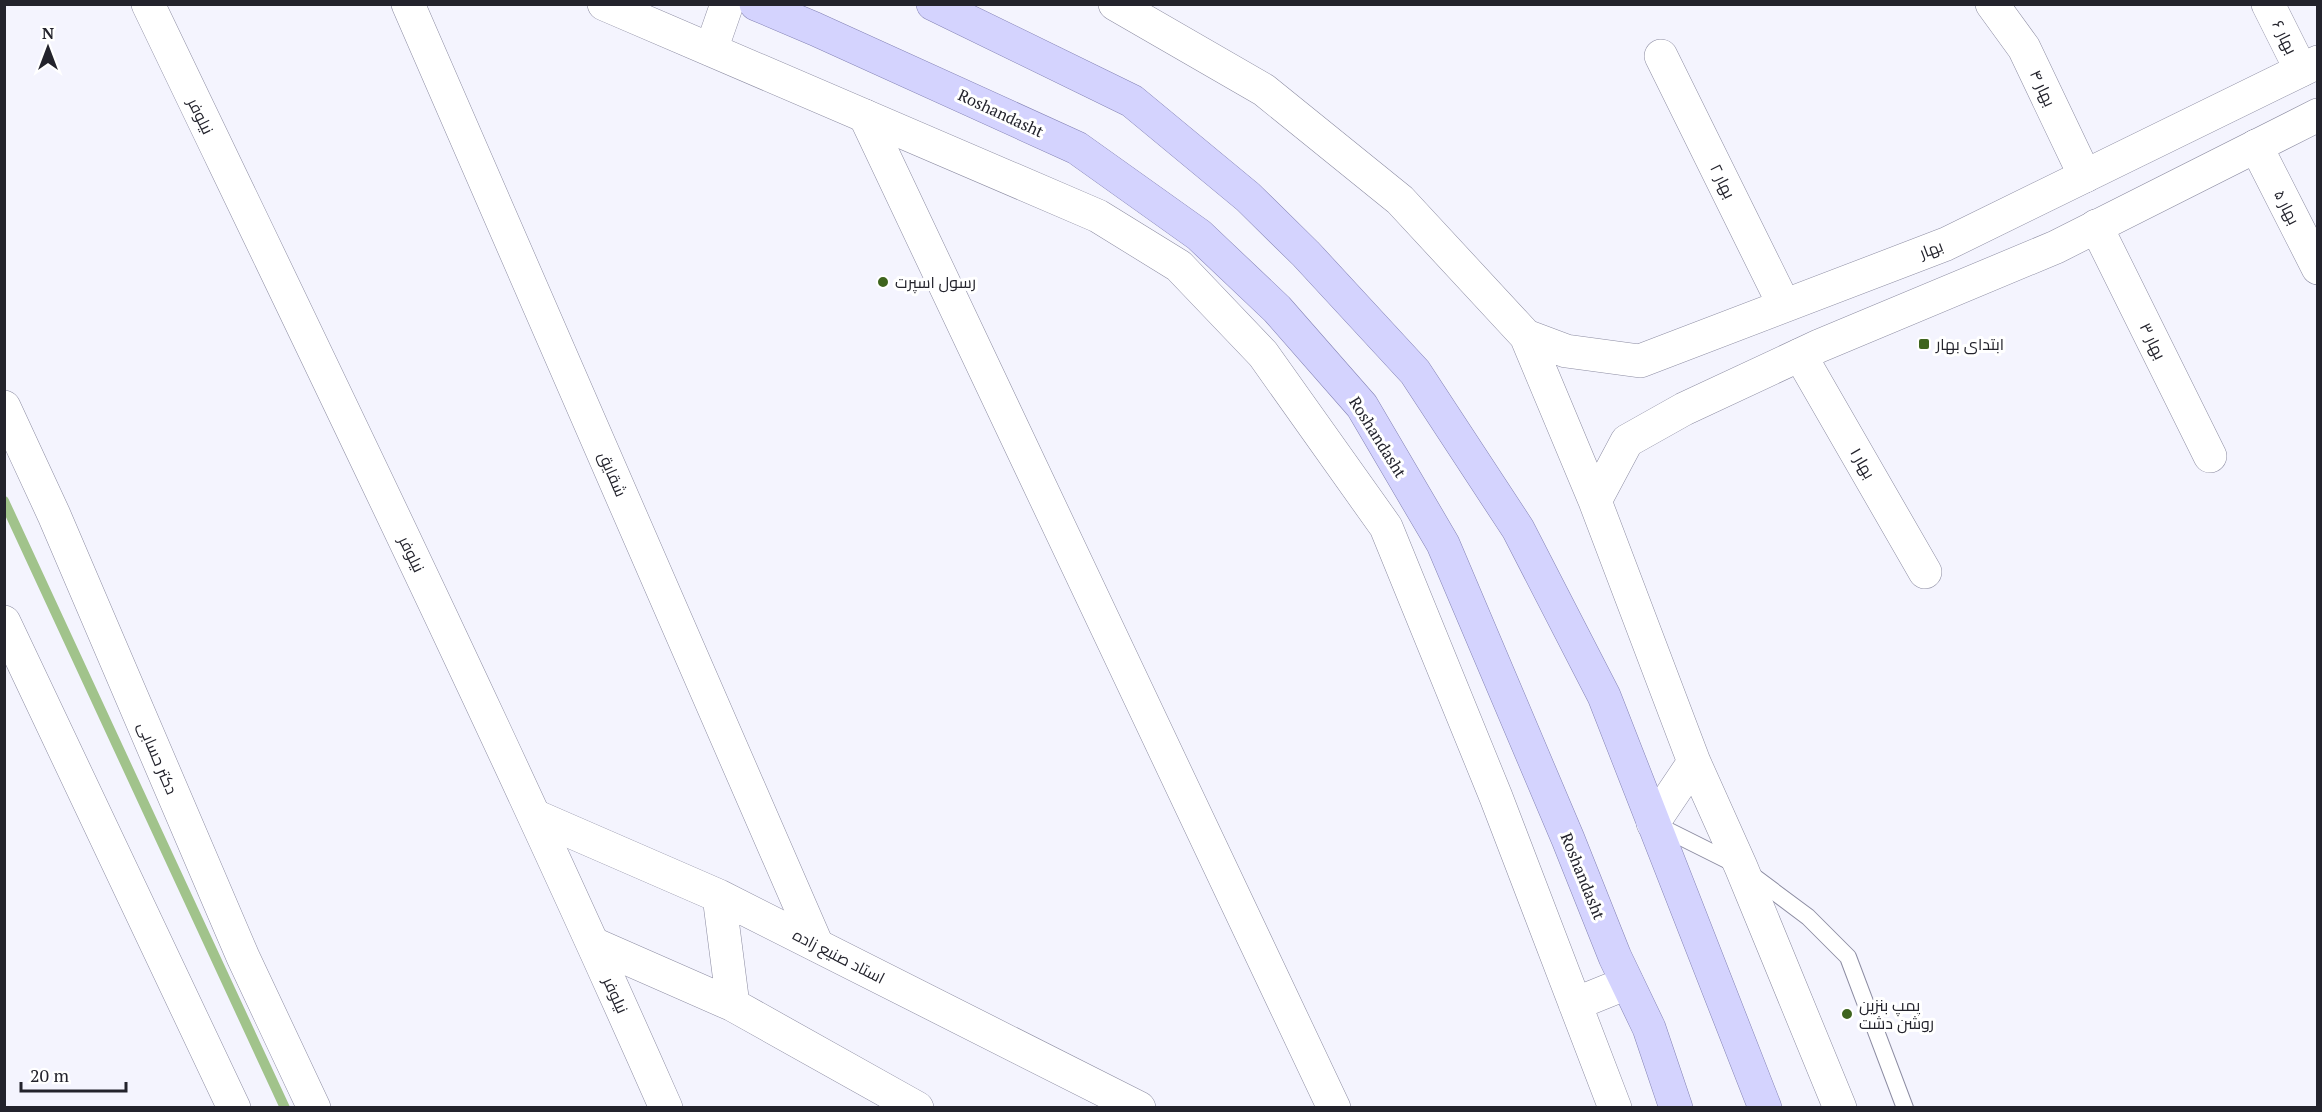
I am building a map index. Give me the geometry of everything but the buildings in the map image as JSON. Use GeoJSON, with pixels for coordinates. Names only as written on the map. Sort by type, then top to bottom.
{"type":"FeatureCollection","features":[{"type":"Feature","properties":{"kind":"main road","name":"Roshandasht"},"geometry":{"type":"LineString","coordinates":[[756,4],[1077,148],[1199,235],[1277,309],[1362,406],[1443,544],[1627,983],[1649,1028],[1676,1107]]}},
{"type":"Feature","properties":{"kind":"main road"},"geometry":{"type":"LineString","coordinates":[[933,4],[1132,101],[1248,197],[1306,254],[1414,372],[1518,529],[1604,696],[1765,1107]]}},
{"type":"Feature","properties":{"kind":"street","name":"نیلوفر"},"geometry":{"type":"LineString","coordinates":[[148,4],[472,679],[666,1107]]}},
{"type":"Feature","properties":{"kind":"street","name":"شقایق"},"geometry":{"type":"LineString","coordinates":[[408,4],[817,945]]}},
{"type":"Feature","properties":{"kind":"street"},"geometry":{"type":"LineString","coordinates":[[604,4],[1098,216],[1179,266],[1263,354],[1386,527],[1496,797],[1615,1107]]}},
{"type":"Feature","properties":{"kind":"street"},"geometry":{"type":"LineString","coordinates":[[711,50],[727,4]]}},
{"type":"Feature","properties":{"kind":"street"},"geometry":{"type":"LineString","coordinates":[[1115,4],[1264,90],[1400,200],[1526,336],[1595,501],[1694,762],[1840,1107]]}},
{"type":"Feature","properties":{"kind":"street","name":"بهار ۴"},"geometry":{"type":"LineString","coordinates":[[1992,4],[2024,48],[2085,176]]}},
{"type":"Feature","properties":{"kind":"street","name":"بهار ۶"},"geometry":{"type":"LineString","coordinates":[[2268,4],[2309,66]]}},
{"type":"Feature","properties":{"kind":"street","name":"بهار ۲"},"geometry":{"type":"LineString","coordinates":[[1661,56],[1784,305]]}},
{"type":"Feature","properties":{"kind":"street","name":"بهار"},"geometry":{"type":"LineString","coordinates":[[1526,336],[1566,351],[1640,361],[1946,244],[2309,66]]}},
{"type":"Feature","properties":{"kind":"street"},"geometry":{"type":"LineString","coordinates":[[865,116],[1334,1107]]}},
{"type":"Feature","properties":{"kind":"street"},"geometry":{"type":"LineString","coordinates":[[1595,501],[1627,441],[1684,409],[1800,355],[2056,247],[2318,116]]}},
{"type":"Feature","properties":{"kind":"street","name":"بهار ۵"},"geometry":{"type":"LineString","coordinates":[[2256,146],[2318,268]]}},
{"type":"Feature","properties":{"kind":"street","name":"بهار ۳"},"geometry":{"type":"LineString","coordinates":[[2096,226],[2210,456]]}},
{"type":"Feature","properties":{"kind":"street","name":"بهار ۱"},"geometry":{"type":"LineString","coordinates":[[1800,355],[1925,572]]}},
{"type":"Feature","properties":{"kind":"street","name":"دکتر حسابی"},"geometry":{"type":"LineString","coordinates":[[4,407],[54,514],[243,957],[314,1107]]}},
{"type":"Feature","properties":{"kind":"street"},"geometry":{"type":"LineString","coordinates":[[4,622],[234,1107]]}},
{"type":"Feature","properties":{"kind":"street"},"geometry":{"type":"LineString","coordinates":[[1653,823],[1694,762]]}},
{"type":"Feature","properties":{"kind":"street","name":"استاد صنیع زاده"},"geometry":{"type":"LineString","coordinates":[[535,816],[719,896],[1139,1107]]}},
{"type":"Feature","properties":{"kind":"street"},"geometry":{"type":"LineString","coordinates":[[719,896],[734,1005]]}},
{"type":"Feature","properties":{"kind":"street"},"geometry":{"type":"LineString","coordinates":[[594,944],[734,1005],[918,1107]]}},
{"type":"Feature","properties":{"kind":"street"},"geometry":{"type":"LineString","coordinates":[[1575,1004],[1627,983]]}},
{"type":"Feature","properties":{"kind":"lane"},"geometry":{"type":"LineString","coordinates":[[1653,823],[1740,867],[1808,917],[1848,957],[1905,1107]]}},
{"type":"Feature","properties":{"kind":"waterway"},"geometry":{"type":"LineString","coordinates":[[4,501],[285,1108]]}},
{"type":"Feature","properties":{"kind":"place","name":"رسول اسپرت"},"geometry":{"type":"Point","coordinates":[883,282]}},
{"type":"Feature","properties":{"kind":"place","name":"ابتدای بهار"},"geometry":{"type":"Point","coordinates":[1924,344]}},
{"type":"Feature","properties":{"kind":"place","name":"پمپ بنزین روشن دشت"},"geometry":{"type":"Point","coordinates":[1847,1014]}}]}
